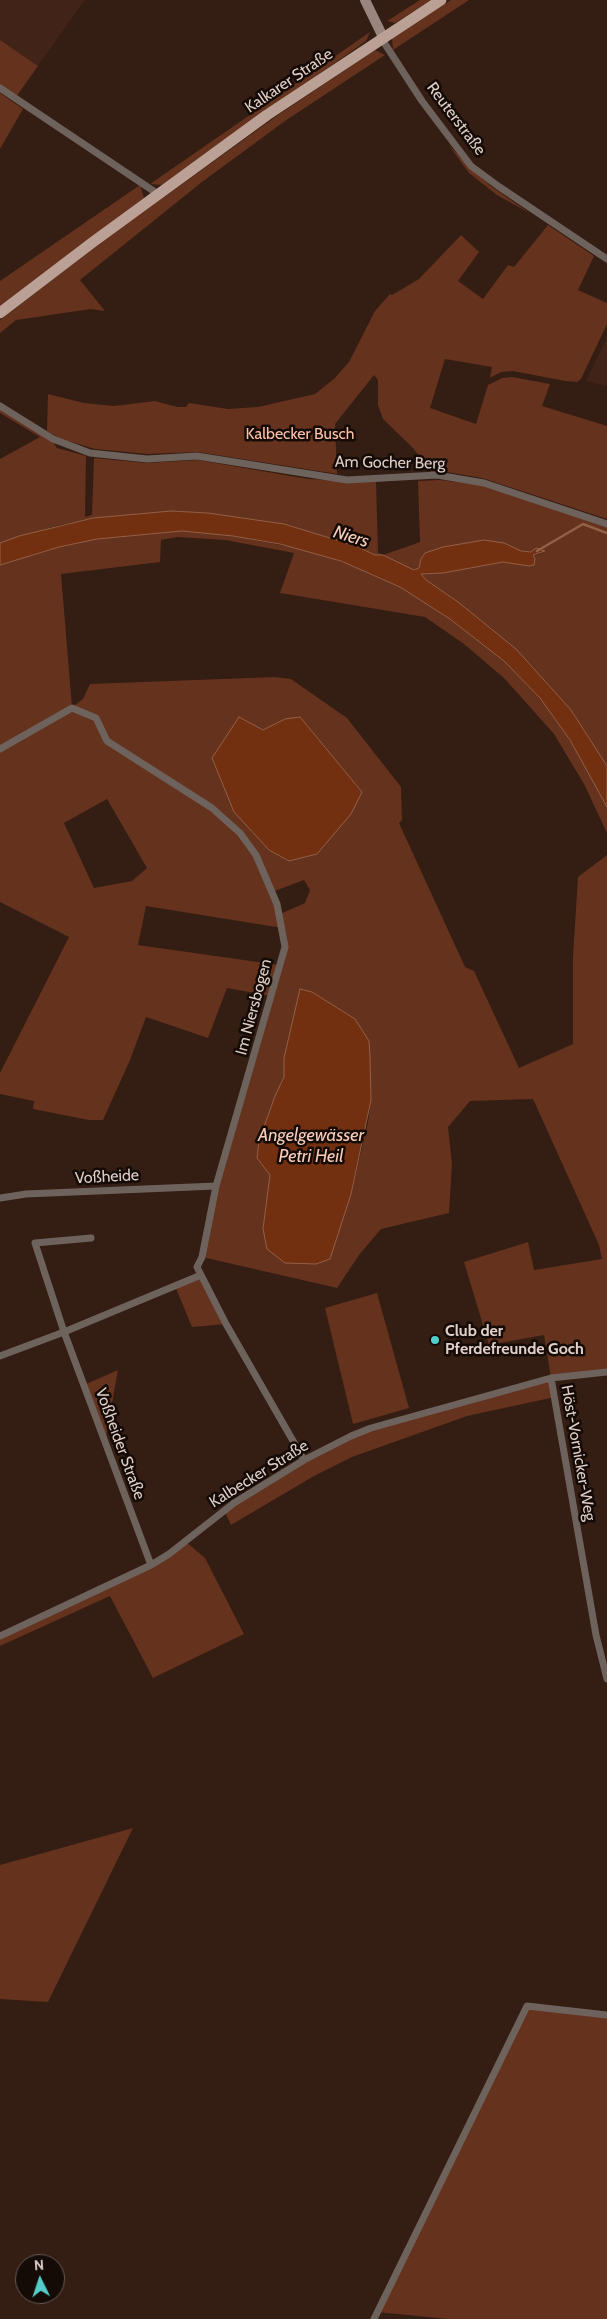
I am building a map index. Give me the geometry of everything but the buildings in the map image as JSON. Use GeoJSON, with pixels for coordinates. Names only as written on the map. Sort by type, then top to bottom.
{"type":"FeatureCollection","features":[{"type":"Feature","properties":{"kind":"main road","name":"Kalkarer Straße"},"geometry":{"type":"LineString","coordinates":[[0,313],[267,115],[441,0]]}},
{"type":"Feature","properties":{"kind":"street","name":"Reuterstraße"},"geometry":{"type":"LineString","coordinates":[[365,0],[384,37],[385,44],[422,101],[471,166],[607,259]]}},
{"type":"Feature","properties":{"kind":"street"},"geometry":{"type":"LineString","coordinates":[[0,88],[158,194]]}},
{"type":"Feature","properties":{"kind":"street","name":"Am Gocher Berg"},"geometry":{"type":"LineString","coordinates":[[0,406],[53,439],[90,453],[147,459],[197,456],[347,480],[437,475],[484,482],[607,524]]}},
{"type":"Feature","properties":{"kind":"street","name":"Im Niersbogen"},"geometry":{"type":"LineString","coordinates":[[0,749],[72,708],[96,718],[107,741],[212,808],[240,833],[256,854],[277,904],[285,947],[216,1186],[202,1257],[196,1268],[201,1275]]}},
{"type":"Feature","properties":{"kind":"street","name":"Voßheide"},"geometry":{"type":"LineString","coordinates":[[0,1198],[26,1194],[216,1186]]}},
{"type":"Feature","properties":{"kind":"street","name":"Voßheider Straße"},"geometry":{"type":"LineString","coordinates":[[91,1238],[34,1243],[64,1332],[151,1565]]}},
{"type":"Feature","properties":{"kind":"street"},"geometry":{"type":"LineString","coordinates":[[0,1356],[64,1332],[201,1275],[226,1324],[304,1460]]}},
{"type":"Feature","properties":{"kind":"street","name":"Kalbecker Straße"},"geometry":{"type":"LineString","coordinates":[[0,1636],[151,1565],[169,1554],[234,1503],[304,1460],[371,1428],[551,1378],[607,1372]]}},
{"type":"Feature","properties":{"kind":"street","name":"Höst-Vornicker-Weg"},"geometry":{"type":"LineString","coordinates":[[551,1378],[596,1635],[607,1679]]}},
{"type":"Feature","properties":{"kind":"street"},"geometry":{"type":"LineString","coordinates":[[374,2319],[527,2006],[607,2015]]}},
{"type":"Feature","properties":{"kind":"shaded area"},"geometry":{"type":"Polygon","coordinates":[[[0,0],[85,0],[38,66],[0,40],[0,0]]]}},
{"type":"Feature","properties":{"kind":"shaded area"},"geometry":{"type":"Polygon","coordinates":[[[607,337],[607,386],[586,381],[607,337]]]}},
{"type":"Feature","properties":{"kind":"green space"},"geometry":{"type":"Polygon","coordinates":[[[420,0],[431,0],[395,23],[387,21],[420,0]]]}},
{"type":"Feature","properties":{"kind":"green space"},"geometry":{"type":"Polygon","coordinates":[[[451,0],[469,0],[393,50],[392,37],[451,0]]]}},
{"type":"Feature","properties":{"kind":"green space"},"geometry":{"type":"Polygon","coordinates":[[[370,32],[366,41],[162,185],[150,184],[370,32]]]}},
{"type":"Feature","properties":{"kind":"green space"},"geometry":{"type":"Polygon","coordinates":[[[0,40],[38,66],[16,97],[0,87],[0,40]]]}},
{"type":"Feature","properties":{"kind":"green space"},"geometry":{"type":"Polygon","coordinates":[[[375,50],[385,55],[285,121],[202,182],[80,280],[105,311],[91,309],[16,320],[0,333],[0,320],[103,241],[278,115],[375,50]]]}},
{"type":"Feature","properties":{"kind":"green space"},"geometry":{"type":"Polygon","coordinates":[[[0,93],[23,109],[0,149],[0,93]]]}},
{"type":"Feature","properties":{"kind":"green space"},"geometry":{"type":"Polygon","coordinates":[[[448,144],[470,168],[492,187],[531,214],[497,195],[469,173],[448,144]]]}},
{"type":"Feature","properties":{"kind":"green space"},"geometry":{"type":"Polygon","coordinates":[[[140,185],[144,198],[0,307],[0,281],[140,185]]]}},
{"type":"Feature","properties":{"kind":"green space","name":"Kalbecker Busch"},"geometry":{"type":"Polygon","coordinates":[[[548,225],[594,256],[578,290],[607,303],[607,324],[581,379],[577,382],[565,381],[513,371],[501,372],[490,378],[492,367],[445,359],[430,408],[476,424],[488,385],[502,378],[512,377],[550,384],[542,406],[607,426],[607,519],[482,478],[441,471],[431,472],[413,448],[383,419],[378,405],[378,380],[374,375],[335,424],[337,474],[198,452],[148,454],[95,449],[61,439],[47,431],[48,394],[84,403],[114,406],[155,401],[177,407],[186,407],[189,403],[228,409],[258,407],[315,394],[335,378],[349,362],[375,311],[390,294],[392,295],[419,279],[461,235],[479,252],[458,281],[483,299],[508,265],[514,267],[548,225]]]}},
{"type":"Feature","properties":{"kind":"green space"},"geometry":{"type":"Polygon","coordinates":[[[0,408],[52,441],[57,448],[86,456],[85,517],[92,515],[94,458],[146,463],[198,460],[308,479],[376,482],[378,553],[383,555],[375,555],[356,546],[284,524],[208,513],[171,511],[93,518],[56,526],[0,543],[0,459],[40,437],[0,413],[0,408]]]}},
{"type":"Feature","properties":{"kind":"green space"},"geometry":{"type":"Polygon","coordinates":[[[440,480],[487,486],[607,527],[607,766],[571,710],[516,649],[458,602],[426,580],[421,574],[443,573],[503,562],[529,566],[534,565],[533,556],[544,552],[521,551],[504,543],[443,547],[426,553],[421,559],[419,568],[414,570],[383,555],[420,542],[418,481],[440,480]]]}},
{"type":"Feature","properties":{"kind":"green space"},"geometry":{"type":"Polygon","coordinates":[[[182,531],[233,536],[307,550],[341,561],[400,587],[450,619],[504,661],[540,698],[570,740],[607,807],[607,833],[584,784],[554,734],[504,678],[464,644],[425,617],[280,593],[294,553],[225,540],[177,537],[161,540],[160,562],[61,574],[72,707],[83,699],[90,684],[275,677],[291,679],[347,718],[401,787],[402,820],[399,823],[465,967],[474,971],[519,1068],[573,1044],[573,957],[578,877],[607,855],[607,1372],[551,1378],[544,1335],[489,1345],[464,1262],[528,1242],[534,1270],[602,1259],[599,1245],[533,1099],[470,1101],[448,1127],[452,1164],[449,1213],[381,1229],[359,1255],[337,1288],[202,1257],[216,1186],[271,996],[227,988],[208,1038],[146,1017],[130,1060],[103,1120],[89,1120],[33,1109],[34,1101],[0,1094],[0,1073],[69,937],[0,902],[0,565],[59,547],[97,539],[182,531]],[[239,717],[269,850],[289,861],[317,854],[362,792],[300,717],[263,730],[239,717]],[[107,799],[64,823],[94,888],[132,881],[147,868],[107,799]],[[304,880],[272,892],[280,914],[305,903],[310,890],[304,880]],[[146,906],[138,945],[279,965],[285,947],[282,928],[146,906]],[[300,990],[284,1058],[284,1077],[259,1141],[257,1158],[270,1175],[263,1229],[330,1259],[351,1194],[368,1122],[371,1099],[370,1057],[345,1013],[312,992],[300,990]]]}},
{"type":"Feature","properties":{"kind":"green space"},"geometry":{"type":"Polygon","coordinates":[[[201,1275],[226,1324],[192,1327],[175,1286],[201,1275]]]}},
{"type":"Feature","properties":{"kind":"green space"},"geometry":{"type":"Polygon","coordinates":[[[377,1293],[409,1408],[353,1424],[325,1308],[377,1293]]]}},
{"type":"Feature","properties":{"kind":"green space"},"geometry":{"type":"Polygon","coordinates":[[[118,1370],[105,1442],[84,1385],[118,1370]]]}},
{"type":"Feature","properties":{"kind":"green space"},"geometry":{"type":"Polygon","coordinates":[[[551,1378],[555,1397],[467,1416],[352,1457],[314,1476],[231,1525],[224,1510],[351,1436],[551,1378]]]}},
{"type":"Feature","properties":{"kind":"green space"},"geometry":{"type":"Polygon","coordinates":[[[185,1541],[205,1558],[244,1634],[153,1678],[110,1596],[0,1646],[0,1636],[116,1583],[185,1541]]]}},
{"type":"Feature","properties":{"kind":"green space"},"geometry":{"type":"Polygon","coordinates":[[[133,1828],[48,2002],[0,1999],[0,1865],[133,1828]]]}},
{"type":"Feature","properties":{"kind":"green space"},"geometry":{"type":"Polygon","coordinates":[[[527,2006],[607,2015],[607,2319],[448,2319],[377,2312],[527,2006]]]}},
{"type":"Feature","properties":{"kind":"water"},"geometry":{"type":"Polygon","coordinates":[[[171,511],[208,513],[284,524],[356,546],[375,555],[383,555],[414,570],[419,568],[425,553],[443,547],[484,540],[504,543],[521,551],[531,552],[536,548],[545,551],[533,555],[535,559],[534,565],[529,566],[503,562],[443,573],[421,574],[426,580],[458,602],[516,649],[571,710],[607,766],[607,807],[570,740],[540,698],[504,661],[450,619],[400,587],[341,561],[280,544],[233,536],[182,531],[97,539],[59,547],[0,565],[0,543],[19,536],[93,518],[171,511]]]}},
{"type":"Feature","properties":{"kind":"water"},"geometry":{"type":"Polygon","coordinates":[[[239,717],[263,730],[285,719],[300,717],[362,792],[351,814],[317,854],[289,861],[269,850],[234,812],[212,758],[239,717]]]}},
{"type":"Feature","properties":{"kind":"water","name":"Angelgewässer Petri Heil"},"geometry":{"type":"Polygon","coordinates":[[[300,989],[312,992],[355,1019],[369,1041],[370,1056],[371,1100],[351,1194],[330,1259],[316,1264],[285,1263],[267,1249],[263,1229],[270,1175],[257,1158],[259,1141],[284,1077],[284,1058],[300,989]]]}},
{"type":"Feature","properties":{"kind":"waterway"},"geometry":{"type":"LineString","coordinates":[[537,551],[583,524],[607,533]]}},
{"type":"Feature","properties":{"kind":"place","name":"Club der Pferdefreunde Goch"},"geometry":{"type":"Point","coordinates":[435,1340]}},
{"type":"Feature","properties":{"kind":"water label","name":"Niers"},"geometry":{"type":"Point","coordinates":[351,537]}}]}
